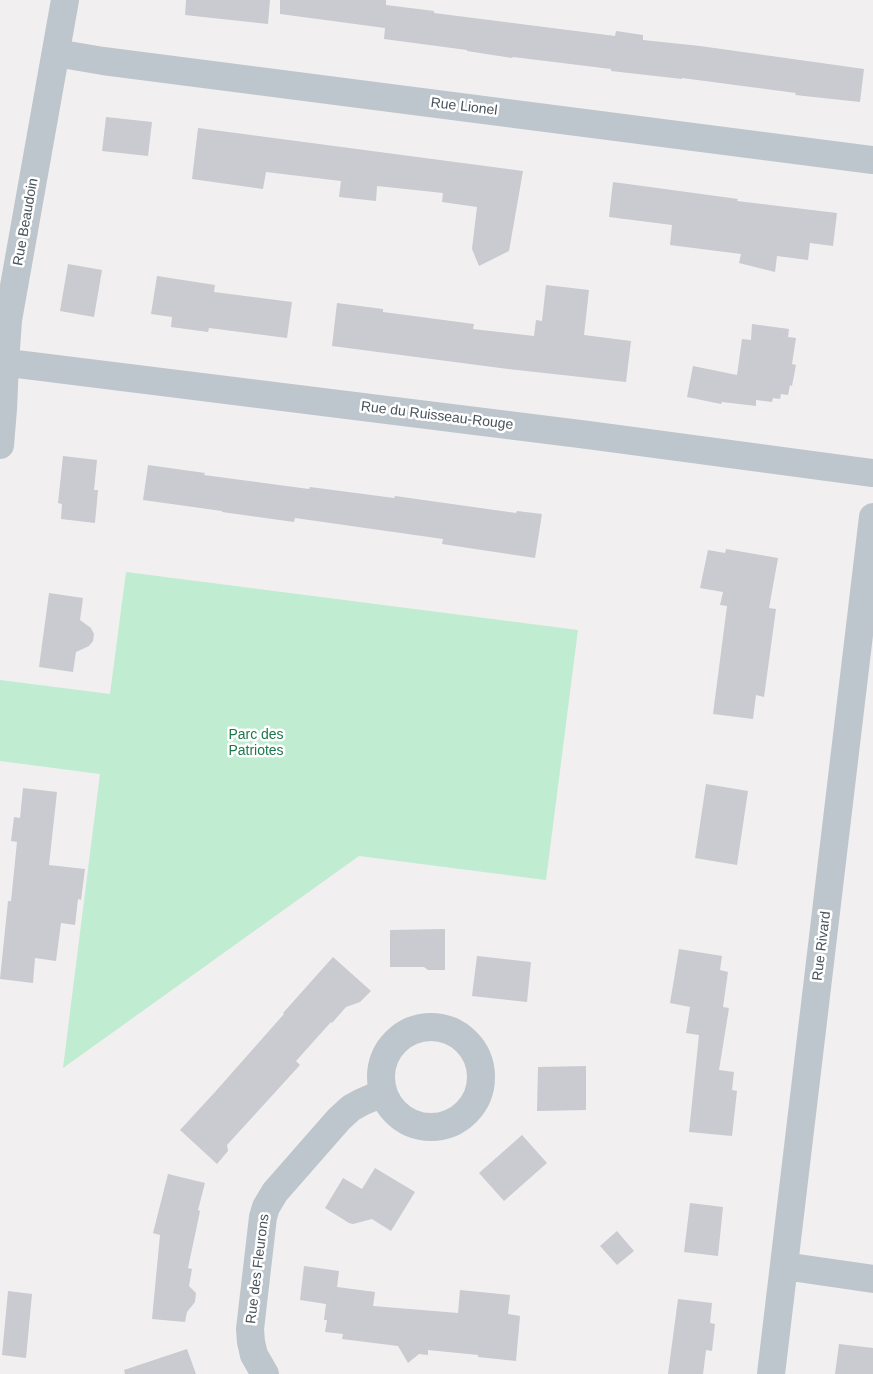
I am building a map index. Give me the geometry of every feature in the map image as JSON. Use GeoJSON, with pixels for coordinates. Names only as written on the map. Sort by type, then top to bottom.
{"type":"FeatureCollection","features":[{"type":"Feature","properties":{"kind":"street","name":"Rue Beaudoin"},"geometry":{"type":"LineString","coordinates":[[0,445],[4,393],[2,363],[8,320],[65,0]]}},
{"type":"Feature","properties":{"kind":"street","name":"Rue Lionel"},"geometry":{"type":"LineString","coordinates":[[56,53],[873,160]]}},
{"type":"Feature","properties":{"kind":"street","name":"Rue du Ruisseau-Rouge"},"geometry":{"type":"LineString","coordinates":[[2,363],[578,434],[873,473]]}},
{"type":"Feature","properties":{"kind":"street","name":"Rue Rivard"},"geometry":{"type":"LineString","coordinates":[[771,1374],[873,517]]}},
{"type":"Feature","properties":{"kind":"street","name":"Rue des Fleurons"},"geometry":{"type":"LineString","coordinates":[[265,1374],[254,1355],[250,1342],[250,1329],[263,1217],[266,1206],[275,1192],[339,1119],[362,1102],[383,1093]]}},
{"type":"Feature","properties":{"kind":"street"},"geometry":{"type":"LineString","coordinates":[[784,1266],[873,1279]]}},
{"type":"Feature","properties":{"kind":"green space","name":"Parc des Patriotes"},"geometry":{"type":"Polygon","coordinates":[[[126,572],[578,630],[546,880],[359,856],[63,1068],[100,774],[0,761],[0,680],[110,694],[126,572]]]}},
{"type":"Feature","properties":{"kind":"building"},"geometry":{"type":"Polygon","coordinates":[[[186,0],[270,0],[268,24],[185,15],[186,0]]]}},
{"type":"Feature","properties":{"kind":"building"},"geometry":{"type":"Polygon","coordinates":[[[280,0],[386,0],[386,5],[434,11],[434,13],[615,36],[616,31],[643,35],[643,40],[864,69],[860,102],[795,95],[796,93],[682,78],[611,71],[611,69],[512,58],[384,39],[385,28],[280,14],[280,0]]]}},
{"type":"Feature","properties":{"kind":"building"},"geometry":{"type":"Polygon","coordinates":[[[106,117],[152,122],[148,156],[102,151],[106,117]]]}},
{"type":"Feature","properties":{"kind":"building"},"geometry":{"type":"Polygon","coordinates":[[[198,128],[523,171],[509,251],[479,266],[472,249],[477,207],[442,202],[443,193],[377,186],[376,201],[339,197],[341,181],[266,172],[263,189],[192,179],[198,128]]]}},
{"type":"Feature","properties":{"kind":"building"},"geometry":{"type":"Polygon","coordinates":[[[613,182],[738,199],[737,201],[837,213],[833,246],[810,243],[808,260],[777,256],[775,272],[739,263],[741,254],[670,245],[672,225],[609,217],[613,182]]]}},
{"type":"Feature","properties":{"kind":"building"},"geometry":{"type":"Polygon","coordinates":[[[68,264],[102,270],[94,317],[60,311],[68,264]]]}},
{"type":"Feature","properties":{"kind":"building"},"geometry":{"type":"Polygon","coordinates":[[[157,276],[215,285],[214,292],[292,302],[287,338],[209,328],[208,332],[171,327],[172,317],[151,314],[157,276]]]}},
{"type":"Feature","properties":{"kind":"building"},"geometry":{"type":"Polygon","coordinates":[[[546,285],[589,290],[584,335],[631,341],[626,382],[332,346],[337,303],[383,309],[383,312],[474,324],[473,329],[534,336],[536,320],[542,321],[546,285]]]}},
{"type":"Feature","properties":{"kind":"building"},"geometry":{"type":"Polygon","coordinates":[[[752,324],[789,329],[788,337],[796,338],[792,364],[796,365],[792,386],[790,385],[788,395],[781,394],[780,399],[773,398],[772,402],[756,400],[756,406],[722,402],[721,404],[687,397],[693,366],[737,375],[742,339],[751,340],[752,324]]]}},
{"type":"Feature","properties":{"kind":"building"},"geometry":{"type":"Polygon","coordinates":[[[63,456],[97,460],[94,490],[98,490],[95,523],[61,519],[62,504],[58,503],[63,456]]]}},
{"type":"Feature","properties":{"kind":"building"},"geometry":{"type":"Polygon","coordinates":[[[148,465],[205,473],[204,475],[309,489],[310,487],[394,498],[395,496],[516,513],[517,511],[542,514],[535,558],[442,544],[443,539],[295,518],[294,522],[143,500],[148,465]]]}},
{"type":"Feature","properties":{"kind":"building"},"geometry":{"type":"Polygon","coordinates":[[[726,549],[778,558],[769,608],[776,609],[764,697],[756,695],[753,719],[713,714],[727,606],[720,605],[723,592],[700,588],[708,550],[725,553],[726,549]]]}},
{"type":"Feature","properties":{"kind":"building"},"geometry":{"type":"Polygon","coordinates":[[[49,593],[83,598],[80,620],[91,628],[94,634],[93,641],[89,646],[76,652],[73,672],[39,667],[49,593]]]}},
{"type":"Feature","properties":{"kind":"building"},"geometry":{"type":"Polygon","coordinates":[[[706,784],[748,791],[737,865],[695,858],[706,784]]]}},
{"type":"Feature","properties":{"kind":"building"},"geometry":{"type":"Polygon","coordinates":[[[23,788],[57,792],[49,865],[85,869],[81,900],[78,899],[75,925],[61,923],[56,961],[35,958],[33,983],[0,979],[8,901],[11,901],[17,842],[11,841],[14,817],[20,818],[23,788]]]}},
{"type":"Feature","properties":{"kind":"building"},"geometry":{"type":"Polygon","coordinates":[[[445,929],[445,970],[428,970],[424,967],[390,967],[390,930],[445,929]]]}},
{"type":"Feature","properties":{"kind":"building"},"geometry":{"type":"Polygon","coordinates":[[[679,949],[722,956],[720,970],[728,972],[723,1007],[729,1008],[719,1070],[734,1072],[732,1090],[737,1091],[732,1136],[689,1132],[699,1035],[686,1033],[690,1007],[670,1003],[679,949]]]}},
{"type":"Feature","properties":{"kind":"building"},"geometry":{"type":"Polygon","coordinates":[[[477,956],[531,962],[527,1002],[472,996],[477,956]]]}},
{"type":"Feature","properties":{"kind":"building"},"geometry":{"type":"Polygon","coordinates":[[[333,957],[371,991],[360,1002],[346,1007],[296,1061],[300,1065],[227,1145],[228,1151],[217,1164],[180,1130],[333,957]]]}},
{"type":"Feature","properties":{"kind":"building"},"geometry":{"type":"Polygon","coordinates":[[[586,1066],[586,1110],[537,1111],[538,1067],[586,1066]]]}},
{"type":"Feature","properties":{"kind":"building"},"geometry":{"type":"Polygon","coordinates":[[[522,1135],[547,1163],[504,1201],[479,1173],[522,1135]]]}},
{"type":"Feature","properties":{"kind":"building"},"geometry":{"type":"Polygon","coordinates":[[[375,1168],[415,1192],[391,1231],[372,1219],[353,1224],[349,1223],[325,1208],[343,1178],[362,1189],[375,1168]]]}},
{"type":"Feature","properties":{"kind":"building"},"geometry":{"type":"Polygon","coordinates":[[[168,1174],[205,1183],[198,1210],[200,1211],[188,1268],[192,1269],[189,1286],[196,1293],[195,1302],[187,1312],[185,1322],[152,1319],[160,1235],[153,1233],[168,1174]]]}},
{"type":"Feature","properties":{"kind":"building"},"geometry":{"type":"Polygon","coordinates":[[[690,1203],[723,1207],[718,1256],[684,1252],[690,1203]]]}},
{"type":"Feature","properties":{"kind":"building"},"geometry":{"type":"Polygon","coordinates":[[[617,1231],[634,1251],[617,1265],[600,1246],[617,1231]]]}},
{"type":"Feature","properties":{"kind":"building"},"geometry":{"type":"Polygon","coordinates":[[[304,1266],[339,1271],[337,1287],[375,1292],[373,1306],[458,1313],[460,1290],[510,1295],[508,1314],[520,1316],[516,1361],[428,1350],[428,1355],[419,1354],[408,1363],[398,1346],[342,1339],[343,1334],[325,1332],[327,1320],[324,1320],[326,1304],[300,1300],[304,1266]]]}},
{"type":"Feature","properties":{"kind":"building"},"geometry":{"type":"Polygon","coordinates":[[[8,1291],[32,1294],[26,1358],[2,1355],[8,1291]]]}},
{"type":"Feature","properties":{"kind":"building"},"geometry":{"type":"Polygon","coordinates":[[[678,1299],[712,1303],[710,1323],[715,1324],[712,1351],[706,1350],[703,1374],[668,1374],[678,1299]]]}},
{"type":"Feature","properties":{"kind":"building"},"geometry":{"type":"Polygon","coordinates":[[[839,1344],[873,1348],[873,1374],[835,1374],[839,1344]]]}},
{"type":"Feature","properties":{"kind":"building"},"geometry":{"type":"Polygon","coordinates":[[[187,1349],[196,1374],[125,1374],[124,1370],[187,1349]]]}}]}
